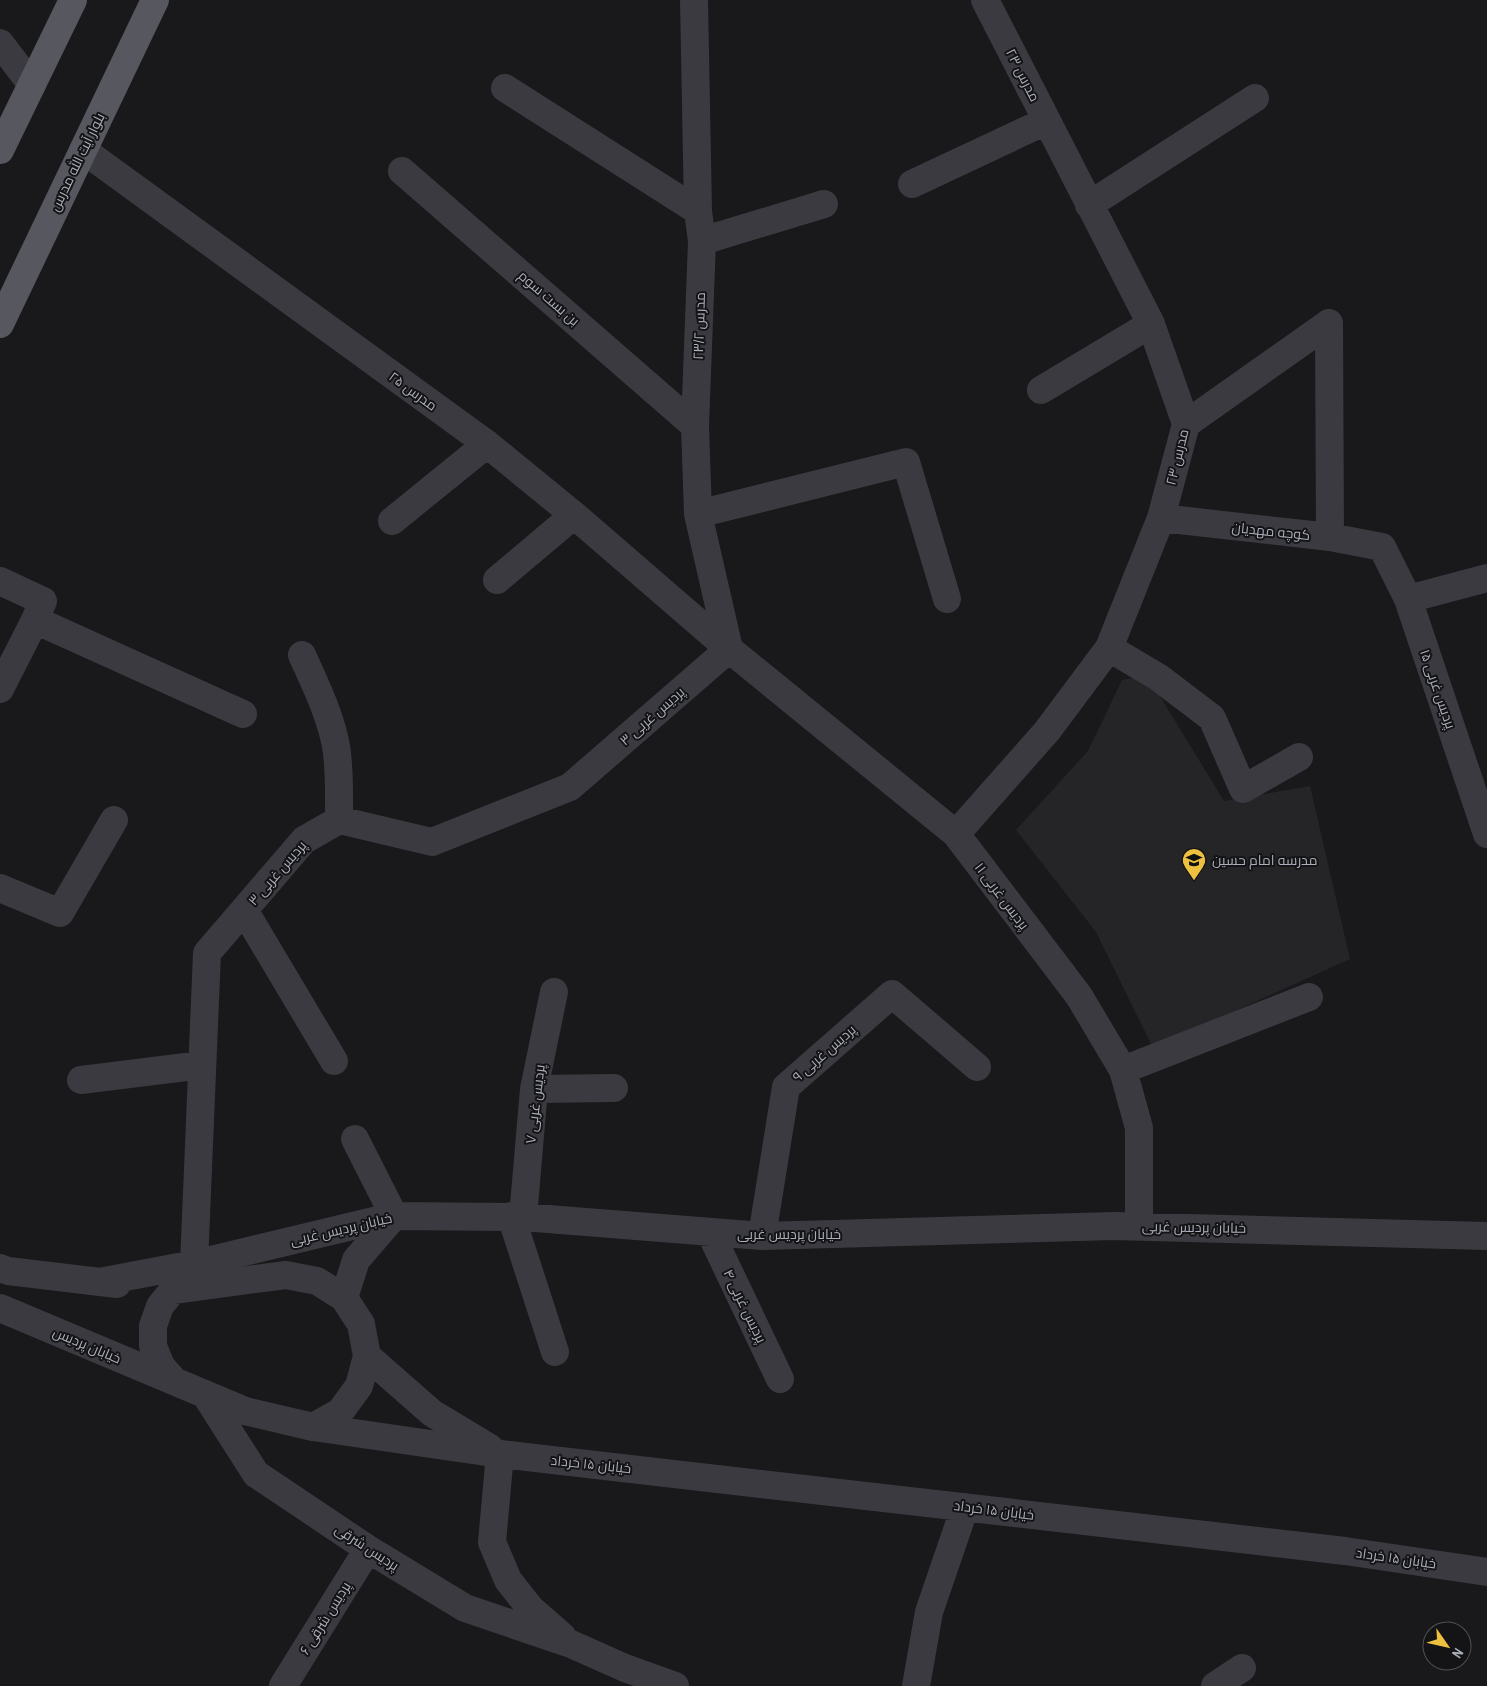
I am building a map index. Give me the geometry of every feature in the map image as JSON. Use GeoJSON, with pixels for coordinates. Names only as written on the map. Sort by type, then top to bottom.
{"type":"FeatureCollection","features":[{"type":"Feature","properties":{"kind":"main road"},"geometry":{"type":"LineString","coordinates":[[0,150],[73,0]]}},
{"type":"Feature","properties":{"kind":"main road","name":"بلوار آیت الله مدرس"},"geometry":{"type":"LineString","coordinates":[[0,324],[155,0]]}},
{"type":"Feature","properties":{"kind":"street","name":"مدرس ۲۳/۲"},"geometry":{"type":"LineString","coordinates":[[694,0],[698,211],[702,241],[695,426],[698,514],[729,649]]}},
{"type":"Feature","properties":{"kind":"street","name":"مدرس ۲۳"},"geometry":{"type":"LineString","coordinates":[[956,834],[1047,731],[1109,648],[1161,518],[1186,424],[1151,324],[985,0]]}},
{"type":"Feature","properties":{"kind":"street"},"geometry":{"type":"LineString","coordinates":[[0,43],[32,85]]}},
{"type":"Feature","properties":{"kind":"street"},"geometry":{"type":"LineString","coordinates":[[504,88],[698,211]]}},
{"type":"Feature","properties":{"kind":"street"},"geometry":{"type":"LineString","coordinates":[[1089,205],[1255,98]]}},
{"type":"Feature","properties":{"kind":"street"},"geometry":{"type":"LineString","coordinates":[[912,184],[1046,121]]}},
{"type":"Feature","properties":{"kind":"street","name":"مدرس ۲۵"},"geometry":{"type":"LineString","coordinates":[[83,150],[487,444],[574,515],[729,649]]}},
{"type":"Feature","properties":{"kind":"street","name":"بن بست سوم"},"geometry":{"type":"LineString","coordinates":[[402,171],[695,426]]}},
{"type":"Feature","properties":{"kind":"street"},"geometry":{"type":"LineString","coordinates":[[702,241],[824,204]]}},
{"type":"Feature","properties":{"kind":"street"},"geometry":{"type":"LineString","coordinates":[[1186,424],[1329,323],[1330,537]]}},
{"type":"Feature","properties":{"kind":"street"},"geometry":{"type":"LineString","coordinates":[[1041,390],[1151,324]]}},
{"type":"Feature","properties":{"kind":"street"},"geometry":{"type":"LineString","coordinates":[[392,521],[487,444]]}},
{"type":"Feature","properties":{"kind":"street"},"geometry":{"type":"LineString","coordinates":[[698,514],[906,462],[947,599]]}},
{"type":"Feature","properties":{"kind":"street"},"geometry":{"type":"LineString","coordinates":[[497,580],[574,515]]}},
{"type":"Feature","properties":{"kind":"street","name":"کوچه مهدیان"},"geometry":{"type":"LineString","coordinates":[[1161,518],[1330,537],[1382,547]]}},
{"type":"Feature","properties":{"kind":"street","name":"پردیس غربی ۱۵"},"geometry":{"type":"LineString","coordinates":[[1382,547],[1408,599],[1487,834]]}},
{"type":"Feature","properties":{"kind":"street"},"geometry":{"type":"LineString","coordinates":[[1408,599],[1487,578]]}},
{"type":"Feature","properties":{"kind":"street"},"geometry":{"type":"LineString","coordinates":[[0,581],[43,602],[36,620],[0,688]]}},
{"type":"Feature","properties":{"kind":"street"},"geometry":{"type":"LineString","coordinates":[[36,620],[243,714]]}},
{"type":"Feature","properties":{"kind":"street"},"geometry":{"type":"LineString","coordinates":[[1109,648],[1158,677],[1212,718],[1243,789],[1299,757]]}},
{"type":"Feature","properties":{"kind":"street","name":"پردیس غربی ۳"},"geometry":{"type":"LineString","coordinates":[[194,1264],[207,953],[304,840],[339,820],[432,842],[570,787],[729,649]]}},
{"type":"Feature","properties":{"kind":"street","name":"پردیس غربی ۱۱"},"geometry":{"type":"LineString","coordinates":[[729,649],[956,834],[1079,996],[1123,1070],[1139,1128],[1139,1226]]}},
{"type":"Feature","properties":{"kind":"street"},"geometry":{"type":"LineString","coordinates":[[302,655],[328,713],[336,747],[339,782],[339,820]]}},
{"type":"Feature","properties":{"kind":"street"},"geometry":{"type":"LineString","coordinates":[[0,888],[60,914],[114,820]]}},
{"type":"Feature","properties":{"kind":"street"},"geometry":{"type":"LineString","coordinates":[[244,910],[334,1062]]}},
{"type":"Feature","properties":{"kind":"street","name":"پردیس غربی ۷"},"geometry":{"type":"LineString","coordinates":[[517,1217],[534,1089],[554,992]]}},
{"type":"Feature","properties":{"kind":"street","name":"پردیس غربی ۹"},"geometry":{"type":"LineString","coordinates":[[762,1236],[786,1087],[892,994],[977,1067]]}},
{"type":"Feature","properties":{"kind":"street"},"geometry":{"type":"LineString","coordinates":[[1123,1070],[1309,997]]}},
{"type":"Feature","properties":{"kind":"street"},"geometry":{"type":"LineString","coordinates":[[81,1080],[202,1065]]}},
{"type":"Feature","properties":{"kind":"street"},"geometry":{"type":"LineString","coordinates":[[534,1089],[614,1088]]}},
{"type":"Feature","properties":{"kind":"street"},"geometry":{"type":"LineString","coordinates":[[344,1298],[356,1260],[394,1216],[355,1139]]}},
{"type":"Feature","properties":{"kind":"street","name":"خیابان پردیس غربی"},"geometry":{"type":"LineString","coordinates":[[99,1282],[194,1264],[394,1216],[517,1217],[762,1236],[1139,1226],[1487,1236]]}},
{"type":"Feature","properties":{"kind":"street"},"geometry":{"type":"LineString","coordinates":[[517,1217],[555,1352]]}},
{"type":"Feature","properties":{"kind":"street","name":"پردیس غربی ۴"},"geometry":{"type":"LineString","coordinates":[[710,1232],[780,1379]]}},
{"type":"Feature","properties":{"kind":"street"},"geometry":{"type":"LineString","coordinates":[[0,1268],[173,1290],[286,1275],[317,1281],[344,1298],[361,1324],[367,1356],[359,1386],[340,1412],[313,1427]]}},
{"type":"Feature","properties":{"kind":"street"},"geometry":{"type":"LineString","coordinates":[[173,1290],[160,1306],[153,1326],[153,1346],[160,1366],[174,1382]]}},
{"type":"Feature","properties":{"kind":"street","name":"خیابان پردیس"},"geometry":{"type":"LineString","coordinates":[[0,1308],[245,1411],[313,1427]]}},
{"type":"Feature","properties":{"kind":"street"},"geometry":{"type":"LineString","coordinates":[[367,1356],[432,1413],[500,1454],[492,1542],[508,1580],[530,1608],[571,1644],[621,1677],[675,1686]]}},
{"type":"Feature","properties":{"kind":"street","name":"پردیس شرقی"},"geometry":{"type":"LineString","coordinates":[[205,1394],[256,1474],[368,1549],[465,1608],[571,1644]]}},
{"type":"Feature","properties":{"kind":"street","name":"خیابان ۱۵ خرداد"},"geometry":{"type":"LineString","coordinates":[[313,1427],[500,1454],[1345,1551],[1487,1572]]}},
{"type":"Feature","properties":{"kind":"street"},"geometry":{"type":"LineString","coordinates":[[916,1686],[929,1612],[965,1507]]}},
{"type":"Feature","properties":{"kind":"street","name":"پردیس شرقی ۶"},"geometry":{"type":"LineString","coordinates":[[283,1686],[368,1549]]}},
{"type":"Feature","properties":{"kind":"street"},"geometry":{"type":"LineString","coordinates":[[1460,1568],[1487,1551]]}},
{"type":"Feature","properties":{"kind":"street"},"geometry":{"type":"LineString","coordinates":[[1215,1686],[1242,1668]]}},
{"type":"Feature","properties":{"kind":"shaded area","name":"مدرسه امام حسین"},"geometry":{"type":"Polygon","coordinates":[[[1147,675],[1224,801],[1310,786],[1350,959],[1153,1048],[1096,932],[1016,830],[1088,751],[1122,680],[1147,675]]]}},
{"type":"Feature","properties":{"kind":"place","name":"مدرسه امام حسین"},"geometry":{"type":"Point","coordinates":[1194,881]}}]}
